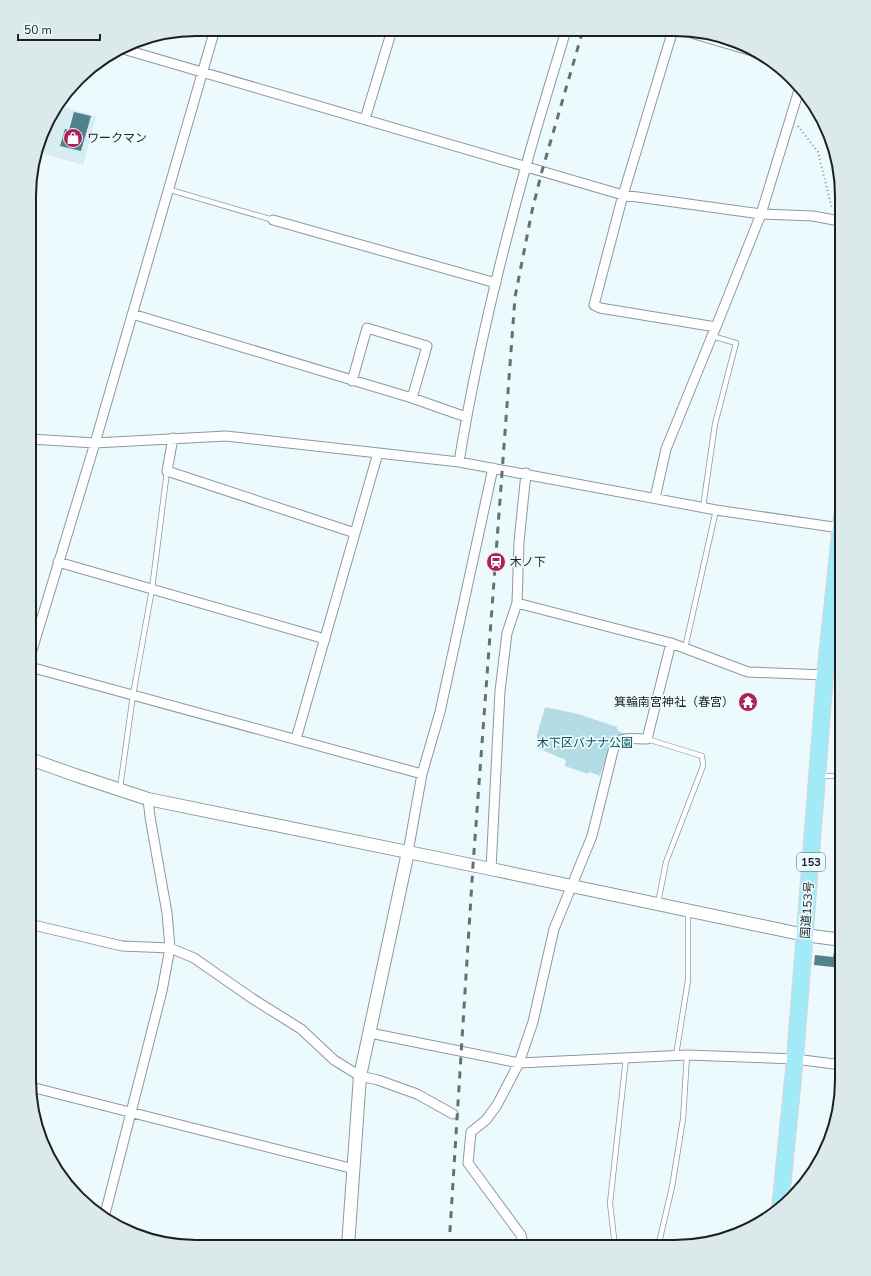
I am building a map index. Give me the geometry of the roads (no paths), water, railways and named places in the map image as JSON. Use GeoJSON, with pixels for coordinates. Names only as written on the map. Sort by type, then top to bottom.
{"type":"FeatureCollection","features":[{"type":"Feature","properties":{"kind":"highway","name":"国道153号"},"geometry":{"type":"LineString","coordinates":[[781,1200],[795,1059],[825,675],[835,651]]}},
{"type":"Feature","properties":{"kind":"street"},"geometry":{"type":"LineString","coordinates":[[36,637],[95,443],[201,72],[213,36]]}},
{"type":"Feature","properties":{"kind":"street"},"geometry":{"type":"LineString","coordinates":[[365,119],[390,36]]}},
{"type":"Feature","properties":{"kind":"street"},"geometry":{"type":"LineString","coordinates":[[459,462],[466,417],[496,283],[526,167],[564,36]]}},
{"type":"Feature","properties":{"kind":"street"},"geometry":{"type":"LineString","coordinates":[[671,36],[623,195],[594,305],[600,308],[716,327]]}},
{"type":"Feature","properties":{"kind":"street"},"geometry":{"type":"LineString","coordinates":[[128,51],[623,195],[761,214],[813,216],[834,220]]}},
{"type":"Feature","properties":{"kind":"street"},"geometry":{"type":"LineString","coordinates":[[655,498],[666,449],[761,214],[798,94]]}},
{"type":"Feature","properties":{"kind":"street"},"geometry":{"type":"LineString","coordinates":[[274,220],[496,283]]}},
{"type":"Feature","properties":{"kind":"street"},"geometry":{"type":"LineString","coordinates":[[132,314],[412,398],[466,417]]}},
{"type":"Feature","properties":{"kind":"street"},"geometry":{"type":"LineString","coordinates":[[352,380],[367,328],[427,346],[412,398]]}},
{"type":"Feature","properties":{"kind":"street"},"geometry":{"type":"LineString","coordinates":[[36,439],[95,443],[226,436],[459,462],[526,473],[716,510],[835,521]]}},
{"type":"Feature","properties":{"kind":"street"},"geometry":{"type":"LineString","coordinates":[[172,438],[168,471],[355,533]]}},
{"type":"Feature","properties":{"kind":"street"},"geometry":{"type":"LineString","coordinates":[[296,739],[378,453]]}},
{"type":"Feature","properties":{"kind":"street"},"geometry":{"type":"LineString","coordinates":[[348,1240],[360,1076],[408,852],[422,774],[440,712],[493,468]]}},
{"type":"Feature","properties":{"kind":"street"},"geometry":{"type":"LineString","coordinates":[[491,869],[500,691],[507,634],[517,603],[519,542],[526,473]]}},
{"type":"Feature","properties":{"kind":"street"},"geometry":{"type":"LineString","coordinates":[[58,562],[325,639]]}},
{"type":"Feature","properties":{"kind":"street"},"geometry":{"type":"LineString","coordinates":[[517,603],[671,643],[748,672],[825,675]]}},
{"type":"Feature","properties":{"kind":"street"},"geometry":{"type":"LineString","coordinates":[[522,1240],[521,1235],[468,1163],[471,1132],[486,1120],[497,1104],[520,1063],[533,1022],[554,929],[592,836],[615,743],[626,738],[647,739],[671,643]]}},
{"type":"Feature","properties":{"kind":"street"},"geometry":{"type":"LineString","coordinates":[[36,669],[422,774]]}},
{"type":"Feature","properties":{"kind":"street"},"geometry":{"type":"LineString","coordinates":[[36,761],[75,776],[148,799],[805,935],[835,939]]}},
{"type":"Feature","properties":{"kind":"street"},"geometry":{"type":"LineString","coordinates":[[106,1212],[162,991],[170,948],[167,913],[148,799]]}},
{"type":"Feature","properties":{"kind":"street"},"geometry":{"type":"LineString","coordinates":[[36,926],[122,946],[170,948],[194,958],[253,999],[301,1029],[334,1060],[360,1076],[378,1080],[417,1094],[453,1114]]}},
{"type":"Feature","properties":{"kind":"street"},"geometry":{"type":"LineString","coordinates":[[370,1033],[520,1063],[687,1055],[795,1059],[835,1064]]}},
{"type":"Feature","properties":{"kind":"street"},"geometry":{"type":"LineString","coordinates":[[36,1088],[354,1169]]}},
{"type":"Feature","properties":{"kind":"lane"},"geometry":{"type":"LineString","coordinates":[[168,189],[274,220]]}},
{"type":"Feature","properties":{"kind":"lane"},"geometry":{"type":"LineString","coordinates":[[703,507],[715,424],[736,343],[712,336]]}},
{"type":"Feature","properties":{"kind":"lane"},"geometry":{"type":"LineString","coordinates":[[120,790],[133,695],[152,589],[168,471]]}},
{"type":"Feature","properties":{"kind":"lane"},"geometry":{"type":"LineString","coordinates":[[685,648],[716,510]]}},
{"type":"Feature","properties":{"kind":"lane"},"geometry":{"type":"LineString","coordinates":[[647,739],[702,756],[703,766],[666,862],[658,904]]}},
{"type":"Feature","properties":{"kind":"lane"},"geometry":{"type":"LineString","coordinates":[[817,776],[835,776]]}},
{"type":"Feature","properties":{"kind":"lane"},"geometry":{"type":"LineString","coordinates":[[676,1055],[688,980],[688,910]]}},
{"type":"Feature","properties":{"kind":"lane"},"geometry":{"type":"LineString","coordinates":[[660,1240],[672,1187],[681,1127],[687,1055]]}},
{"type":"Feature","properties":{"kind":"lane"},"geometry":{"type":"LineString","coordinates":[[614,1240],[610,1203],[626,1058]]}},
{"type":"Feature","properties":{"kind":"railway"},"geometry":{"type":"LineString","coordinates":[[449,1240],[473,865],[515,297],[532,211],[542,171],[581,36]]}},
{"type":"Feature","properties":{"kind":"place","name":"ワークマン"},"geometry":{"type":"Point","coordinates":[73,138]}},
{"type":"Feature","properties":{"kind":"place","name":"木ノ下"},"geometry":{"type":"Point","coordinates":[496,562]}},
{"type":"Feature","properties":{"kind":"place","name":"箕輪南宮神社（春宮）"},"geometry":{"type":"Point","coordinates":[748,702]}},
{"type":"Feature","properties":{"kind":"park label","name":"木下区バナナ公園"},"geometry":{"type":"Point","coordinates":[585,743]}}]}
